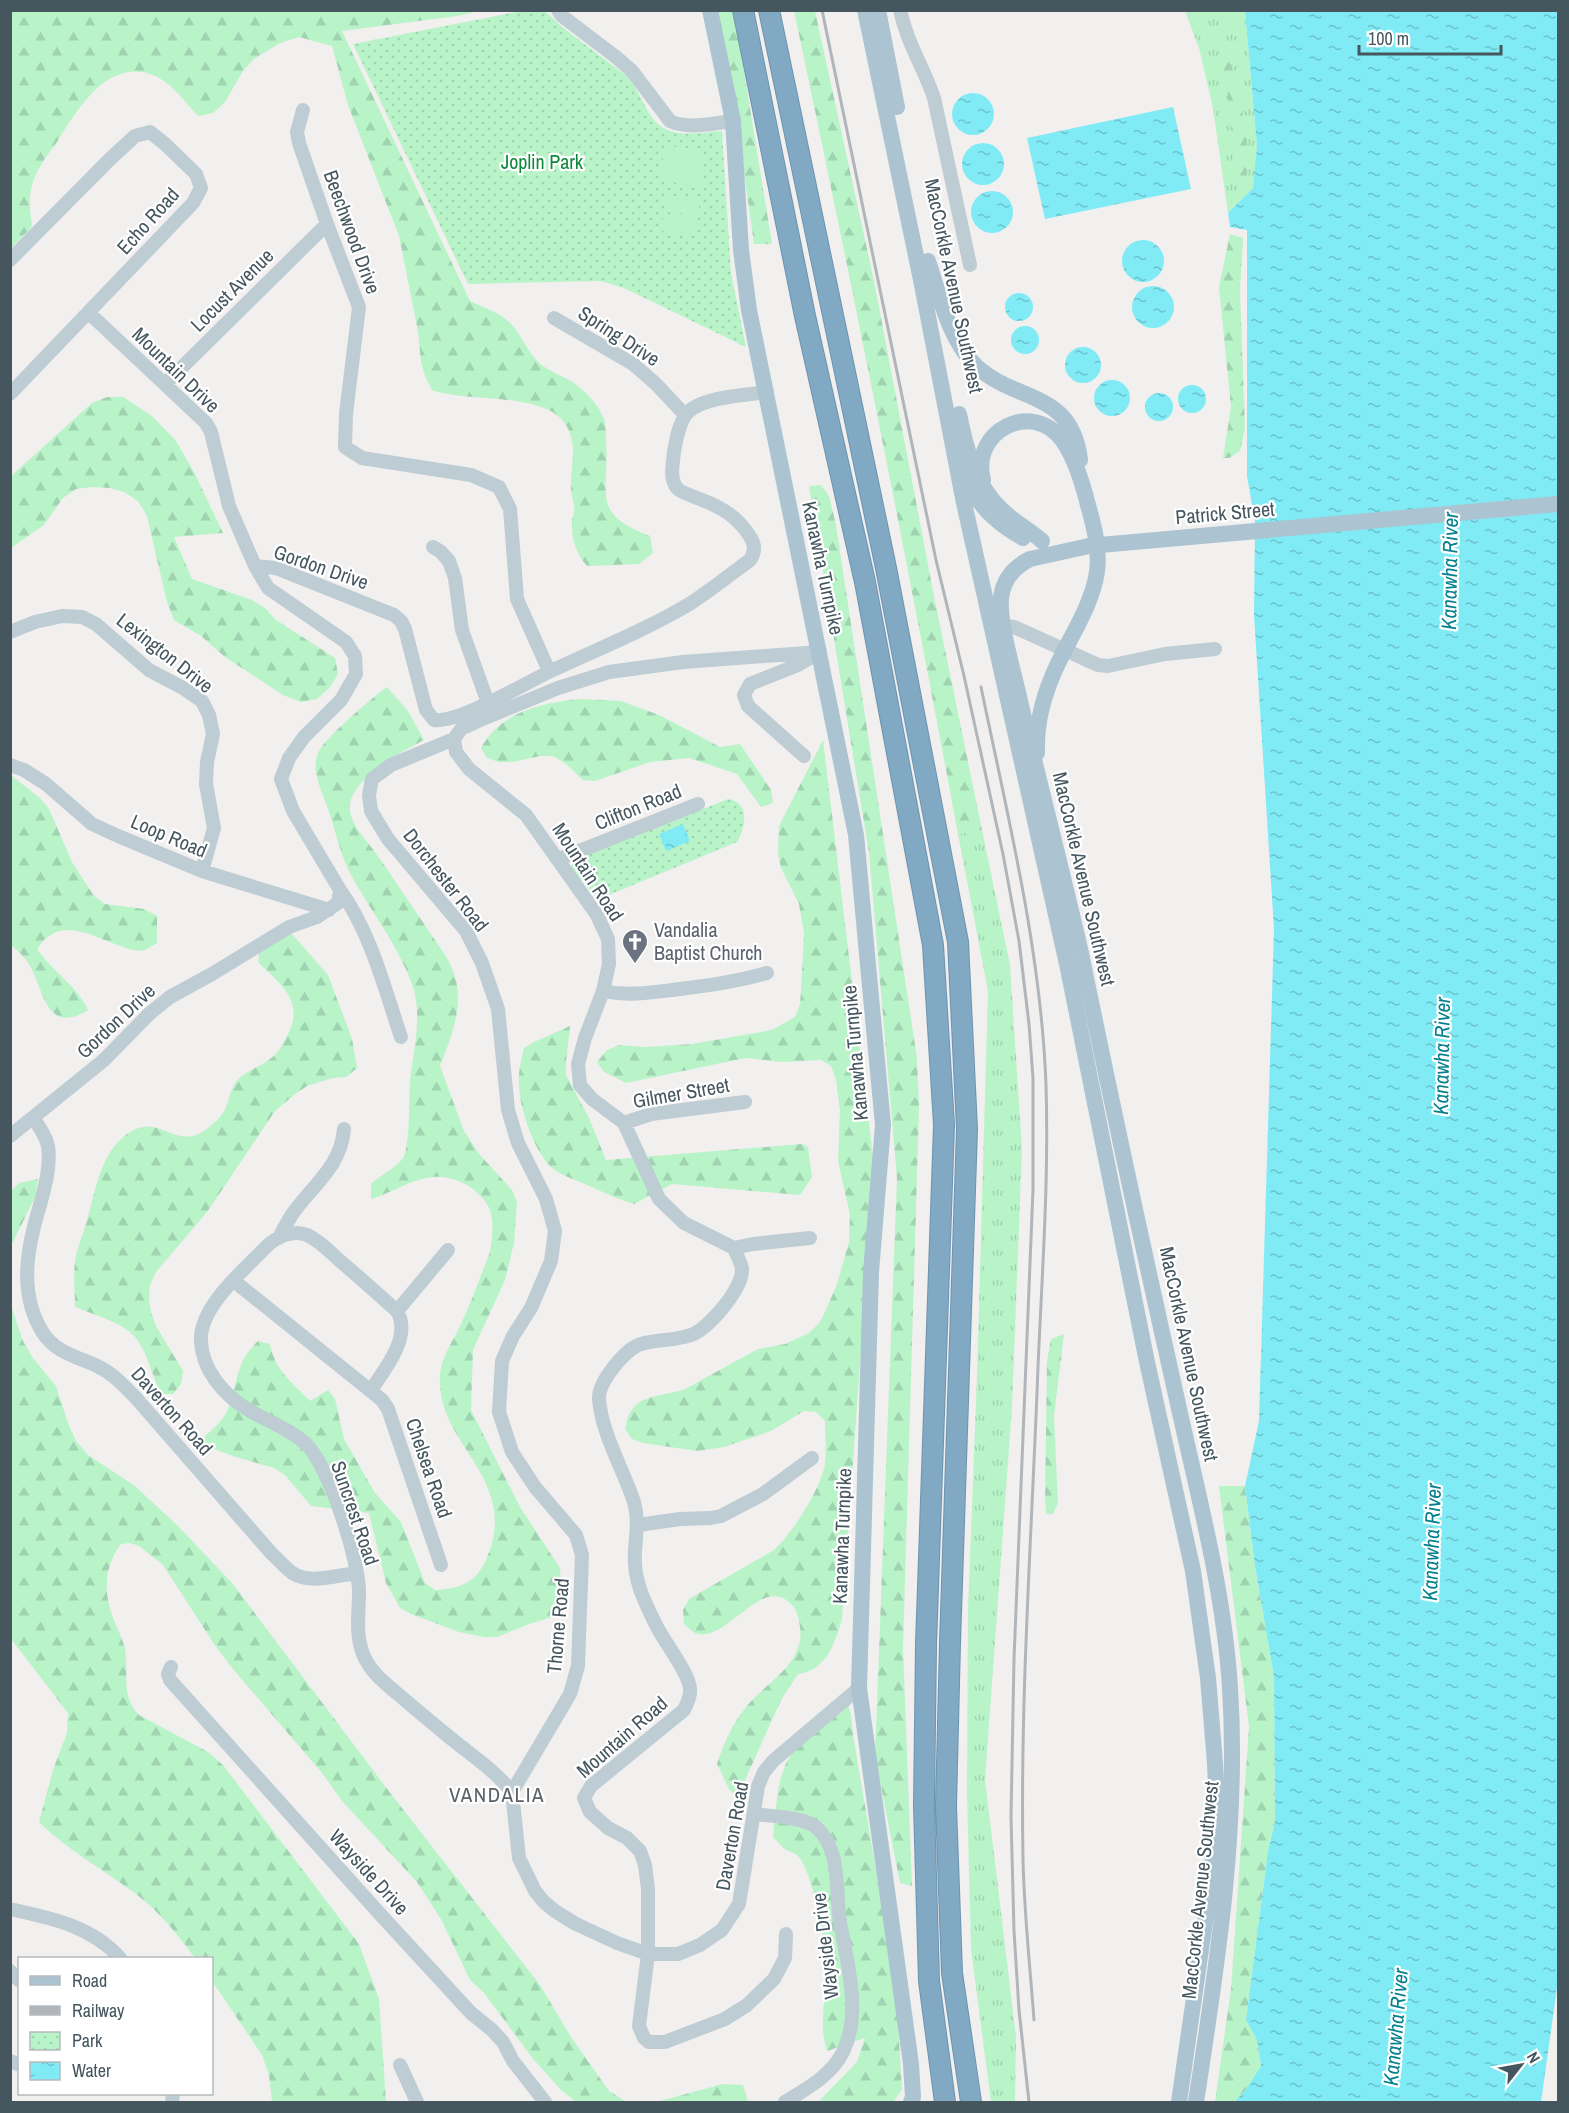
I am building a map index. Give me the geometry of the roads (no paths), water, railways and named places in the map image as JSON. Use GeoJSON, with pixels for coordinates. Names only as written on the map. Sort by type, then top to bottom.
{"type":"FeatureCollection","features":[{"type":"Feature","properties":{"kind":"highway"},"geometry":{"type":"LineString","coordinates":[[743,10],[806,316],[865,582],[933,945],[944,1125],[926,1646],[924,1806],[929,1981],[945,2103]]}},
{"type":"Feature","properties":{"kind":"highway"},"geometry":{"type":"LineString","coordinates":[[769,10],[886,568],[958,942],[967,1129],[946,1806],[952,1973],[971,2103]]}},
{"type":"Feature","properties":{"kind":"main road","name":"Kanawha Turnpike"},"geometry":{"type":"LineString","coordinates":[[710,10],[733,121],[744,279],[803,582],[820,652],[856,835],[883,1125],[871,1272],[859,1688],[911,2064],[913,2097],[911,2103]]}},
{"type":"Feature","properties":{"kind":"main road","name":"MacCorkle Avenue Southwest"},"geometry":{"type":"LineString","coordinates":[[865,10],[953,437]]}},
{"type":"Feature","properties":{"kind":"main road","name":"MacCorkle Avenue Southwest"},"geometry":{"type":"LineString","coordinates":[[878,10],[969,457],[975,474],[990,498],[1045,547]]}},
{"type":"Feature","properties":{"kind":"main road"},"geometry":{"type":"LineString","coordinates":[[928,261],[952,328],[967,356],[991,377],[1044,401],[1055,409],[1070,428],[1080,453],[1084,488],[1096,537],[1097,571],[1093,590],[1052,677],[1040,714],[1037,741],[1041,792]]}},
{"type":"Feature","properties":{"kind":"main road"},"geometry":{"type":"LineString","coordinates":[[990,498],[981,468],[988,443],[1013,423],[1027,420],[1040,423],[1059,436],[1084,488]]}},
{"type":"Feature","properties":{"kind":"main road","name":"Patrick Street"},"geometry":{"type":"LineString","coordinates":[[953,437],[965,478],[983,508],[996,521],[1024,539],[1045,547],[1089,546],[1558,504]]}},
{"type":"Feature","properties":{"kind":"main road"},"geometry":{"type":"LineString","coordinates":[[953,437],[962,494],[997,624]]}},
{"type":"Feature","properties":{"kind":"main road"},"geometry":{"type":"LineString","coordinates":[[997,624],[1001,598],[1008,577],[1022,563],[1030,560],[1045,547]]}},
{"type":"Feature","properties":{"kind":"main road","name":"MacCorkle Avenue Southwest"},"geometry":{"type":"LineString","coordinates":[[997,624],[1147,1362],[1192,1571],[1209,1678],[1216,1810],[1210,1887],[1179,2103]]}},
{"type":"Feature","properties":{"kind":"main road"},"geometry":{"type":"LineString","coordinates":[[1015,705],[1037,692],[1052,677]]}},
{"type":"Feature","properties":{"kind":"main road","name":"MacCorkle Avenue Southwest"},"geometry":{"type":"LineString","coordinates":[[1015,705],[1059,858],[1081,953],[1216,1578],[1230,1686],[1233,1760],[1229,1851],[1196,2103]]}},
{"type":"Feature","properties":{"kind":"main road"},"geometry":{"type":"LineString","coordinates":[[1173,2103],[1184,2070]]}},
{"type":"Feature","properties":{"kind":"street"},"geometry":{"type":"LineString","coordinates":[[558,10],[632,71],[670,121],[678,125],[733,121]]}},
{"type":"Feature","properties":{"kind":"street"},"geometry":{"type":"LineString","coordinates":[[900,10],[910,44],[934,98],[970,265]]}},
{"type":"Feature","properties":{"kind":"street","name":"Beechwood Drive"},"geometry":{"type":"LineString","coordinates":[[303,110],[297,132],[299,143],[359,307],[345,414],[345,447],[362,458],[471,475],[499,487],[510,509],[517,599],[549,671]]}},
{"type":"Feature","properties":{"kind":"street","name":"Echo Road"},"geometry":{"type":"LineString","coordinates":[[10,260],[135,136],[150,132],[196,174],[201,188],[193,203],[10,394]]}},
{"type":"Feature","properties":{"kind":"street","name":"Locust Avenue"},"geometry":{"type":"LineString","coordinates":[[165,384],[327,224]]}},
{"type":"Feature","properties":{"kind":"street","name":"Mountain Drive"},"geometry":{"type":"LineString","coordinates":[[89,313],[206,423],[211,432],[229,506],[255,566]]}},
{"type":"Feature","properties":{"kind":"street","name":"Spring Drive"},"geometry":{"type":"LineString","coordinates":[[554,318],[633,364],[656,384],[685,415]]}},
{"type":"Feature","properties":{"kind":"street"},"geometry":{"type":"LineString","coordinates":[[685,415],[695,406],[712,401],[767,392]]}},
{"type":"Feature","properties":{"kind":"street","name":"Gordon Drive"},"geometry":{"type":"LineString","coordinates":[[255,566],[276,568],[394,615],[405,629],[426,710],[434,720],[450,719],[635,633],[691,603],[750,560],[754,548],[749,535],[729,512],[718,505],[679,490],[672,481],[676,437],[685,415]]}},
{"type":"Feature","properties":{"kind":"street"},"geometry":{"type":"LineString","coordinates":[[433,548],[441,552],[449,561],[455,578],[462,630],[488,703]]}},
{"type":"Feature","properties":{"kind":"street","name":"Gordon Drive"},"geometry":{"type":"LineString","coordinates":[[255,566],[268,588],[346,642],[355,656],[356,674],[341,700],[304,737],[289,758],[281,779],[292,811],[350,904],[364,932],[400,1037]]}},
{"type":"Feature","properties":{"kind":"street","name":"Lexington Drive"},"geometry":{"type":"LineString","coordinates":[[10,632],[35,622],[62,616],[82,617],[96,624],[149,670],[202,701],[209,715],[213,734],[207,762],[206,784],[214,828],[202,871]]}},
{"type":"Feature","properties":{"kind":"street"},"geometry":{"type":"LineString","coordinates":[[997,624],[1014,627],[1088,662],[1108,666],[1165,654],[1215,649]]}},
{"type":"Feature","properties":{"kind":"street"},"geometry":{"type":"LineString","coordinates":[[454,739],[461,729],[484,718],[558,688],[609,672],[673,663],[820,652]]}},
{"type":"Feature","properties":{"kind":"street"},"geometry":{"type":"LineString","coordinates":[[804,756],[748,706],[744,695],[745,689],[750,684],[798,665],[820,652]]}},
{"type":"Feature","properties":{"kind":"street","name":"Mountain Road"},"geometry":{"type":"LineString","coordinates":[[454,739],[456,752],[469,769],[526,815],[597,915],[608,939],[609,964],[603,992],[585,1038],[578,1064],[580,1085],[592,1099],[624,1123],[659,1199],[684,1223],[734,1248],[742,1268],[738,1286],[727,1303],[693,1335],[640,1344],[625,1354],[606,1377],[599,1396],[604,1424],[634,1504],[638,1525],[635,1554],[637,1586],[656,1627],[691,1687],[684,1710],[591,1786],[584,1798],[590,1812],[608,1828],[627,1838],[640,1851],[645,1865],[648,1889],[648,1954],[639,2026],[644,2038],[649,2042],[665,2042],[725,2019],[747,2005],[774,1979],[785,1958],[786,1934]]}},
{"type":"Feature","properties":{"kind":"street","name":"Dorchester Road"},"geometry":{"type":"LineString","coordinates":[[454,739],[391,765],[372,779],[369,795],[371,811],[388,839],[466,931],[482,963],[498,1009],[508,1110],[519,1143],[546,1199],[555,1231],[551,1262],[531,1308],[513,1336],[502,1361],[498,1412],[512,1452],[535,1486],[576,1535],[582,1555]]}},
{"type":"Feature","properties":{"kind":"street","name":"Loop Road"},"geometry":{"type":"LineString","coordinates":[[10,765],[24,770],[46,784],[92,824],[202,871],[329,910]]}},
{"type":"Feature","properties":{"kind":"street","name":"Clifton Road"},"geometry":{"type":"LineString","coordinates":[[559,859],[698,804]]}},
{"type":"Feature","properties":{"kind":"street"},"geometry":{"type":"LineString","coordinates":[[329,910],[338,903],[340,890]]}},
{"type":"Feature","properties":{"kind":"street","name":"Gordon Drive"},"geometry":{"type":"LineString","coordinates":[[10,1136],[104,1060],[149,1014],[170,997],[289,927],[329,910]]}},
{"type":"Feature","properties":{"kind":"street"},"geometry":{"type":"LineString","coordinates":[[603,992],[639,994],[724,984],[767,973]]}},
{"type":"Feature","properties":{"kind":"street","name":"Gilmer Street"},"geometry":{"type":"LineString","coordinates":[[624,1123],[651,1114],[745,1102]]}},
{"type":"Feature","properties":{"kind":"street","name":"Daverton Road"},"geometry":{"type":"LineString","coordinates":[[33,1118],[48,1145],[48,1155],[43,1192],[30,1237],[26,1279],[32,1311],[45,1336],[62,1352],[97,1366],[114,1376],[136,1398],[272,1554],[293,1573],[312,1578],[357,1573]]}},
{"type":"Feature","properties":{"kind":"street"},"geometry":{"type":"LineString","coordinates":[[279,1238],[292,1214],[337,1159],[343,1144],[344,1129]]}},
{"type":"Feature","properties":{"kind":"street"},"geometry":{"type":"LineString","coordinates":[[279,1238],[290,1233],[307,1235],[326,1248],[397,1311],[401,1318],[402,1329],[399,1344],[371,1390]]}},
{"type":"Feature","properties":{"kind":"street","name":"Suncrest Road"},"geometry":{"type":"LineString","coordinates":[[279,1238],[272,1240],[214,1301],[202,1324],[200,1341],[210,1372],[220,1388],[246,1409],[284,1428],[306,1444],[325,1472],[357,1573],[359,1640],[368,1664],[383,1681],[503,1780],[512,1792]]}},
{"type":"Feature","properties":{"kind":"street"},"geometry":{"type":"LineString","coordinates":[[734,1248],[810,1238]]}},
{"type":"Feature","properties":{"kind":"street"},"geometry":{"type":"LineString","coordinates":[[397,1311],[448,1250]]}},
{"type":"Feature","properties":{"kind":"street","name":"Chelsea Road"},"geometry":{"type":"LineString","coordinates":[[234,1281],[382,1400],[388,1409],[441,1564]]}},
{"type":"Feature","properties":{"kind":"street"},"geometry":{"type":"LineString","coordinates":[[638,1525],[721,1516],[763,1494],[812,1458]]}},
{"type":"Feature","properties":{"kind":"street","name":"Thorne Road"},"geometry":{"type":"LineString","coordinates":[[512,1792],[570,1694],[578,1666],[582,1555]]}},
{"type":"Feature","properties":{"kind":"street","name":"Wayside Drive"},"geometry":{"type":"LineString","coordinates":[[171,1667],[168,1674],[176,1686],[387,1922],[471,2013],[503,2042],[513,2061],[544,2103]]}},
{"type":"Feature","properties":{"kind":"street","name":"Daverton Road"},"geometry":{"type":"LineString","coordinates":[[512,1792],[519,1858],[526,1876],[540,1896],[555,1911],[617,1944],[648,1954],[678,1954],[700,1945],[722,1930],[739,1904],[758,1786],[764,1772],[773,1761],[859,1688]]}},
{"type":"Feature","properties":{"kind":"street","name":"Wayside Drive"},"geometry":{"type":"LineString","coordinates":[[754,1814],[792,1819],[813,1825],[826,1838],[835,1863],[840,1920],[852,1985],[851,2026],[843,2052],[832,2068],[811,2086],[785,2103]]}},
{"type":"Feature","properties":{"kind":"street"},"geometry":{"type":"LineString","coordinates":[[10,1909],[78,1927],[102,1941],[118,1957]]}},
{"type":"Feature","properties":{"kind":"street"},"geometry":{"type":"LineString","coordinates":[[400,2065],[417,2103]]}},
{"type":"Feature","properties":{"kind":"water","name":"Kanawha River"},"geometry":{"type":"Polygon","coordinates":[[[1245,11],[1558,11],[1558,1981],[1541,2102],[1234,2102],[1244,2092],[1261,2066],[1257,2040],[1246,2020],[1268,1851],[1275,1822],[1274,1677],[1255,1566],[1245,1486],[1259,1421],[1274,929],[1254,615],[1255,522],[1247,476],[1247,230],[1230,227],[1228,213],[1253,188],[1257,146],[1245,11]]]}},
{"type":"Feature","properties":{"kind":"water"},"geometry":{"type":"Polygon","coordinates":[[[973,93],[981,94],[988,99],[993,106],[993,122],[988,129],[981,134],[973,135],[965,134],[958,129],[953,122],[952,114],[953,106],[958,99],[965,94],[973,93]]]}},
{"type":"Feature","properties":{"kind":"water"},"geometry":{"type":"Polygon","coordinates":[[[1173,107],[1191,189],[1045,219],[1027,138],[1173,107]]]}},
{"type":"Feature","properties":{"kind":"water"},"geometry":{"type":"Polygon","coordinates":[[[983,143],[991,144],[998,149],[1003,156],[1003,172],[998,179],[991,184],[983,185],[975,184],[968,179],[963,172],[962,164],[963,156],[968,149],[975,144],[983,143]]]}},
{"type":"Feature","properties":{"kind":"water"},"geometry":{"type":"Polygon","coordinates":[[[992,191],[1000,192],[1007,197],[1012,204],[1012,220],[1007,227],[1000,232],[992,233],[984,232],[977,227],[972,220],[971,212],[972,204],[977,197],[984,192],[992,191]]]}},
{"type":"Feature","properties":{"kind":"water"},"geometry":{"type":"Polygon","coordinates":[[[1143,240],[1151,241],[1158,246],[1163,253],[1163,269],[1158,276],[1151,281],[1143,282],[1135,281],[1128,276],[1123,269],[1122,261],[1123,253],[1128,246],[1135,241],[1143,240]]]}},
{"type":"Feature","properties":{"kind":"water"},"geometry":{"type":"Polygon","coordinates":[[[1153,286],[1161,287],[1168,292],[1173,299],[1173,315],[1168,322],[1161,327],[1153,328],[1145,327],[1138,322],[1133,315],[1132,307],[1133,299],[1138,292],[1145,287],[1153,286]]]}},
{"type":"Feature","properties":{"kind":"water"},"geometry":{"type":"Polygon","coordinates":[[[1019,293],[1029,297],[1033,307],[1029,317],[1019,321],[1009,317],[1005,307],[1009,297],[1019,293]]]}},
{"type":"Feature","properties":{"kind":"water"},"geometry":{"type":"Polygon","coordinates":[[[1025,326],[1035,330],[1039,340],[1035,350],[1025,354],[1015,350],[1011,340],[1015,330],[1025,326]]]}},
{"type":"Feature","properties":{"kind":"water"},"geometry":{"type":"Polygon","coordinates":[[[1083,347],[1096,352],[1101,365],[1096,378],[1083,383],[1070,378],[1065,365],[1070,352],[1083,347]]]}},
{"type":"Feature","properties":{"kind":"water"},"geometry":{"type":"Polygon","coordinates":[[[1112,380],[1125,385],[1130,398],[1125,411],[1112,416],[1099,411],[1094,398],[1099,385],[1112,380]]]}},
{"type":"Feature","properties":{"kind":"water"},"geometry":{"type":"Polygon","coordinates":[[[1192,385],[1202,389],[1206,399],[1202,409],[1192,413],[1182,409],[1178,399],[1182,389],[1192,385]]]}},
{"type":"Feature","properties":{"kind":"water"},"geometry":{"type":"Polygon","coordinates":[[[1159,393],[1169,397],[1173,407],[1169,417],[1159,421],[1149,417],[1145,407],[1149,397],[1159,393]]]}},
{"type":"Feature","properties":{"kind":"water"},"geometry":{"type":"Polygon","coordinates":[[[683,824],[690,841],[666,851],[659,834],[683,824]]]}},
{"type":"Feature","properties":{"kind":"railway"},"geometry":{"type":"LineString","coordinates":[[822,10],[936,560],[1003,854],[1019,941],[1029,1024],[1033,1078],[1033,1189],[1014,1659],[1011,1817],[1014,1931],[1019,2010],[1029,2102]]}},
{"type":"Feature","properties":{"kind":"railway"},"geometry":{"type":"LineString","coordinates":[[981,687],[1022,884],[1038,984],[1046,1085],[1045,1226],[1023,1736],[1024,1879],[1034,2020]]}},
{"type":"Feature","properties":{"kind":"place","name":"Vandalia Baptist Church"},"geometry":{"type":"Point","coordinates":[635,965]}},
{"type":"Feature","properties":{"kind":"district","name":"VANDALIA"},"geometry":{"type":"Point","coordinates":[497,1795]}},
{"type":"Feature","properties":{"kind":"park label","name":"Joplin Park"},"geometry":{"type":"Point","coordinates":[542,162]}}]}
